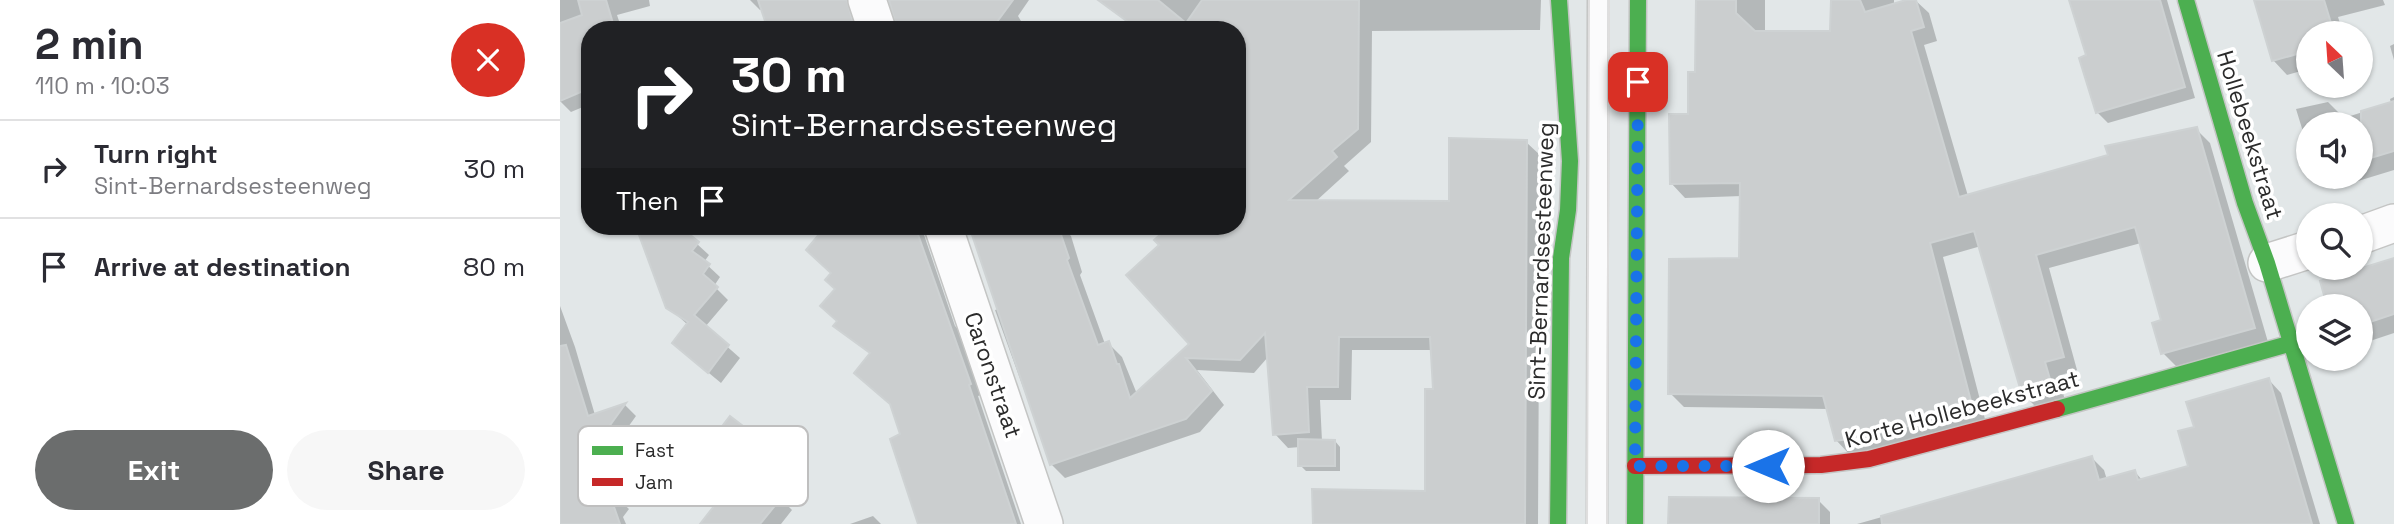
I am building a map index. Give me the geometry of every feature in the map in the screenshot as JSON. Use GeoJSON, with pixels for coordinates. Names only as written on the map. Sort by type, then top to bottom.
{"type":"FeatureCollection","features":[{"type":"Feature","properties":{"kind":"street"},"geometry":{"type":"LineString","coordinates":[[867,0],[874,21]]}},
{"type":"Feature","properties":{"kind":"street","name":"Sint-Bernardsesteenweg"},"geometry":{"type":"LineString","coordinates":[[1559,0],[1559,37],[1569,133],[1570,185],[1569,218],[1561,258],[1559,524]]}},
{"type":"Feature","properties":{"kind":"street"},"geometry":{"type":"LineString","coordinates":[[1635,524],[1638,0]]}},
{"type":"Feature","properties":{"kind":"street","name":"Hollebeekstraat"},"geometry":{"type":"LineString","coordinates":[[2186,0],[2245,203],[2267,262],[2346,524]]}},
{"type":"Feature","properties":{"kind":"street"},"geometry":{"type":"LineString","coordinates":[[2373,231],[2394,223]]}},
{"type":"Feature","properties":{"kind":"street","name":"Caronstraat"},"geometry":{"type":"LineString","coordinates":[[946,235],[1044,524]]}},
{"type":"Feature","properties":{"kind":"street"},"geometry":{"type":"LineString","coordinates":[[2267,262],[2296,254]]}},
{"type":"Feature","properties":{"kind":"street","name":"Korte Hollebeekstraat"},"geometry":{"type":"LineString","coordinates":[[1635,466],[1831,465],[1869,459],[2292,343]]}},
{"type":"Feature","properties":{"kind":"lane"},"geometry":{"type":"LineString","coordinates":[[1597,524],[1598,0]]}},
{"type":"Feature","properties":{"kind":"building"},"geometry":{"type":"Polygon","coordinates":[[[578,0],[606,0],[612,21],[581,21],[581,92],[560,101],[560,23],[582,15],[578,0]]]}},
{"type":"Feature","properties":{"kind":"building"},"geometry":{"type":"Polygon","coordinates":[[[758,0],[847,0],[853,21],[765,21],[758,0]]]}},
{"type":"Feature","properties":{"kind":"building"},"geometry":{"type":"Polygon","coordinates":[[[889,0],[1013,0],[998,21],[895,21],[889,0]]]}},
{"type":"Feature","properties":{"kind":"building"},"geometry":{"type":"Polygon","coordinates":[[[1098,0],[1158,0],[1184,21],[1127,21],[1098,0]]]}},
{"type":"Feature","properties":{"kind":"building"},"geometry":{"type":"Polygon","coordinates":[[[1202,0],[1359,0],[1358,129],[1332,151],[1337,157],[1289,200],[1449,201],[1449,138],[1527,140],[1525,524],[1313,524],[1312,489],[1425,491],[1425,389],[1433,389],[1430,337],[1339,337],[1338,387],[1307,387],[1309,432],[1273,435],[1265,333],[1240,360],[1186,358],[1212,391],[1186,419],[1050,465],[972,235],[1061,235],[1069,258],[1067,260],[1098,345],[1109,341],[1130,398],[1189,344],[1126,275],[1159,245],[1154,240],[1160,235],[1246,235],[1246,21],[1187,21],[1202,0]]]}},
{"type":"Feature","properties":{"kind":"building"},"geometry":{"type":"Polygon","coordinates":[[[1696,0],[1736,0],[1736,13],[1755,31],[1830,31],[1831,0],[1860,0],[1865,12],[1906,0],[1916,0],[1924,27],[1911,31],[1959,197],[2108,155],[2105,146],[2197,127],[2255,328],[2161,354],[2152,323],[2161,320],[2135,227],[2036,255],[2064,357],[2045,362],[2052,386],[2022,395],[1974,231],[1930,243],[1973,409],[1865,437],[1835,441],[1823,396],[1668,394],[1669,259],[1739,258],[1740,183],[1670,184],[1669,114],[1688,114],[1688,72],[1695,72],[1696,0]]]}},
{"type":"Feature","properties":{"kind":"building"},"geometry":{"type":"Polygon","coordinates":[[[2069,0],[2160,0],[2185,87],[2096,113],[2079,58],[2086,55],[2069,0]]]}},
{"type":"Feature","properties":{"kind":"building"},"geometry":{"type":"Polygon","coordinates":[[[2254,0],[2324,0],[2330,21],[2296,21],[2296,54],[2272,61],[2254,0]]]}},
{"type":"Feature","properties":{"kind":"building"},"geometry":{"type":"Polygon","coordinates":[[[2394,101],[2394,151],[2373,157],[2373,112],[2361,111],[2394,101]]]}},
{"type":"Feature","properties":{"kind":"building"},"geometry":{"type":"Polygon","coordinates":[[[639,235],[690,235],[699,242],[692,251],[710,264],[703,274],[718,287],[694,315],[729,345],[708,373],[672,343],[688,322],[666,308],[639,235]]]}},
{"type":"Feature","properties":{"kind":"building"},"geometry":{"type":"Polygon","coordinates":[[[818,235],[918,235],[971,384],[969,385],[1016,524],[918,524],[890,439],[900,434],[890,404],[854,373],[870,353],[833,326],[837,321],[820,306],[835,289],[825,280],[831,273],[806,250],[818,235]]]}},
{"type":"Feature","properties":{"kind":"building"},"geometry":{"type":"Polygon","coordinates":[[[2394,258],[2394,314],[2373,321],[2373,294],[2324,294],[2320,281],[2323,280],[2373,280],[2373,265],[2394,258]]]}},
{"type":"Feature","properties":{"kind":"building"},"geometry":{"type":"Polygon","coordinates":[[[566,345],[588,416],[626,403],[610,426],[578,426],[578,506],[614,506],[620,524],[560,524],[560,346],[566,345]]]}},
{"type":"Feature","properties":{"kind":"building"},"geometry":{"type":"Polygon","coordinates":[[[2269,378],[2312,524],[1882,524],[1881,516],[2092,456],[2099,480],[2135,470],[2138,480],[2188,466],[2178,431],[2194,427],[2186,402],[2269,378]]]}},
{"type":"Feature","properties":{"kind":"building"},"geometry":{"type":"Polygon","coordinates":[[[730,416],[743,426],[722,426],[730,416]]]}},
{"type":"Feature","properties":{"kind":"building"},"geometry":{"type":"Polygon","coordinates":[[[1298,439],[1335,440],[1335,466],[1298,466],[1298,439]]]}},
{"type":"Feature","properties":{"kind":"building"},"geometry":{"type":"Polygon","coordinates":[[[1669,497],[1819,498],[1819,524],[1668,524],[1669,497]]]}},
{"type":"Feature","properties":{"kind":"building"},"geometry":{"type":"Polygon","coordinates":[[[714,506],[775,506],[760,524],[700,524],[714,506]]]}},
{"type":"Feature","properties":{"kind":"tram line"},"geometry":{"type":"LineString","coordinates":[[1587,524],[1589,0]]}},
{"type":"Feature","properties":{"kind":"tram line"},"geometry":{"type":"LineString","coordinates":[[1607,524],[1609,0]]}},
{"type":"Feature","properties":{"kind":"traffic: fast"},"geometry":{"type":"LineString","coordinates":[[1558,524],[1561,258],[1568,210],[1570,161],[1559,0]]}},
{"type":"Feature","properties":{"kind":"traffic: fast"},"geometry":{"type":"LineString","coordinates":[[1635,524],[1638,0]]}},
{"type":"Feature","properties":{"kind":"traffic: fast"},"geometry":{"type":"LineString","coordinates":[[2186,0],[2245,203],[2267,263],[2346,524]]}},
{"type":"Feature","properties":{"kind":"traffic: fast"},"geometry":{"type":"LineString","coordinates":[[2057,409],[2292,343]]}},
{"type":"Feature","properties":{"kind":"traffic: jam"},"geometry":{"type":"LineString","coordinates":[[1635,466],[1821,465],[1869,459],[2057,409]]}},
{"type":"Feature","properties":{"kind":"route"},"geometry":{"type":"LineString","coordinates":[[1638,82],[1635,466],[1768,466]]}}]}
